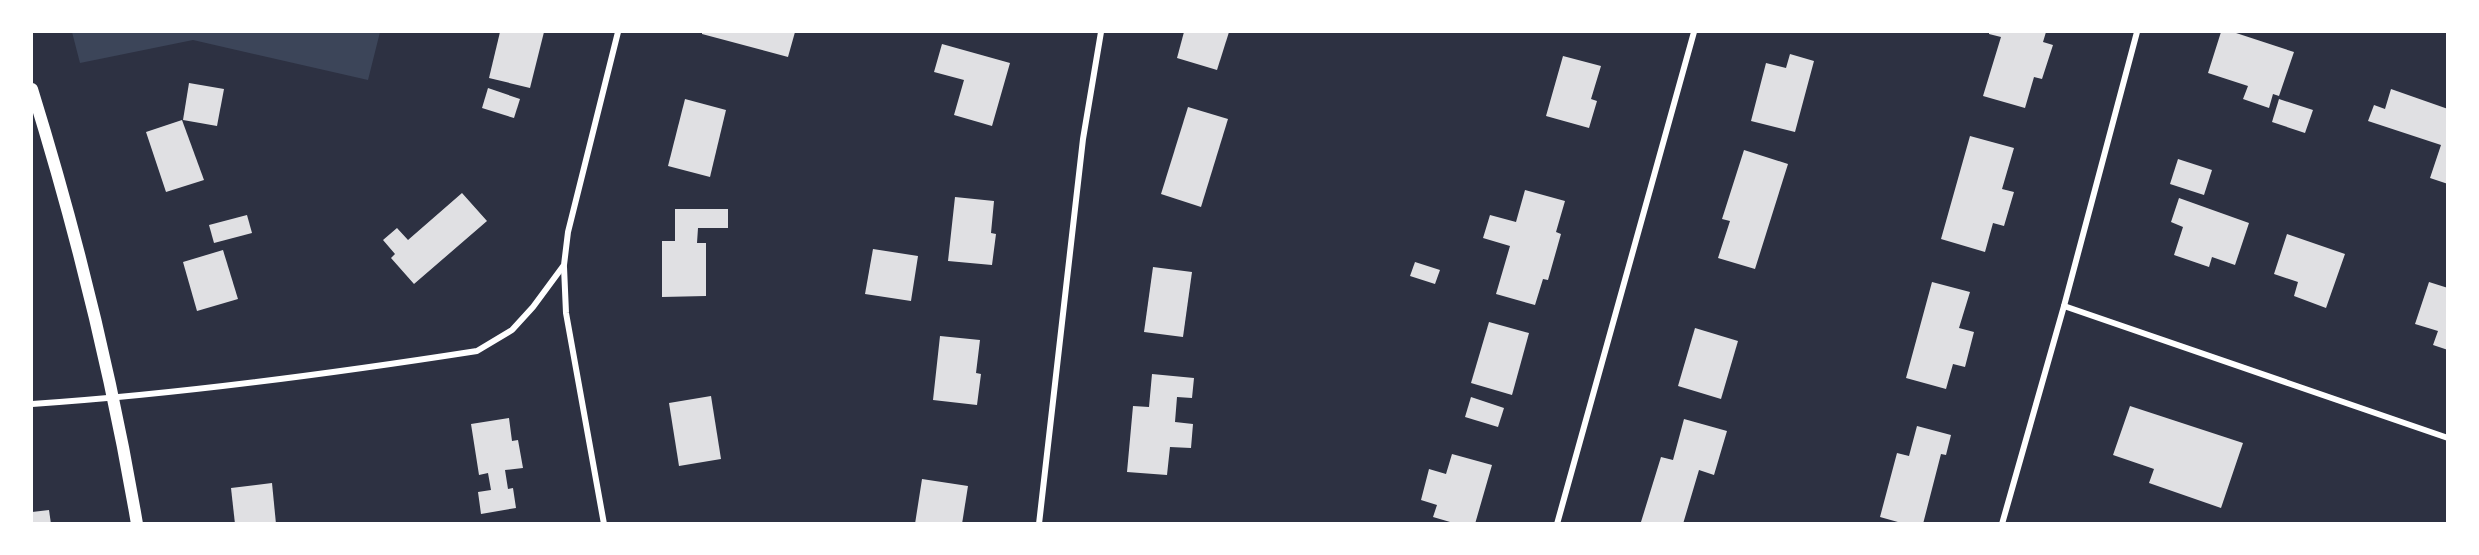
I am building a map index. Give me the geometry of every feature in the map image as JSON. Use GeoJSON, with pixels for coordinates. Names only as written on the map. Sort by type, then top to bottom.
{"type":"FeatureCollection","features":[{"type":"Feature","properties":{"kind":"main road"},"geometry":{"type":"LineString","coordinates":[[32,88],[78,250],[113,398],[137,524]]}},
{"type":"Feature","properties":{"kind":"street"},"geometry":{"type":"LineString","coordinates":[[604,524],[566,313],[564,266],[568,232],[618,32]]}},
{"type":"Feature","properties":{"kind":"street"},"geometry":{"type":"LineString","coordinates":[[1039,524],[1083,139],[1101,32]]}},
{"type":"Feature","properties":{"kind":"street"},"geometry":{"type":"LineString","coordinates":[[1557,524],[1694,32]]}},
{"type":"Feature","properties":{"kind":"street"},"geometry":{"type":"LineString","coordinates":[[2002,524],[2064,306],[2137,32]]}},
{"type":"Feature","properties":{"kind":"street"},"geometry":{"type":"LineString","coordinates":[[32,404],[113,398],[314,376],[477,351],[506,334],[523,320],[564,266]]}},
{"type":"Feature","properties":{"kind":"street"},"geometry":{"type":"LineString","coordinates":[[2064,306],[2448,438]]}},
{"type":"Feature","properties":{"kind":"shaded area"},"geometry":{"type":"Polygon","coordinates":[[[72,32],[380,32],[368,80],[193,40],[80,63],[72,32]]]}},
{"type":"Feature","properties":{"kind":"building"},"geometry":{"type":"Polygon","coordinates":[[[500,32],[544,32],[530,88],[489,78],[500,32]]]}},
{"type":"Feature","properties":{"kind":"building"},"geometry":{"type":"Polygon","coordinates":[[[702,32],[795,32],[788,57],[702,34],[702,32]]]}},
{"type":"Feature","properties":{"kind":"building"},"geometry":{"type":"Polygon","coordinates":[[[1184,32],[1229,32],[1217,70],[1177,58],[1184,32]]]}},
{"type":"Feature","properties":{"kind":"building"},"geometry":{"type":"Polygon","coordinates":[[[1989,32],[2046,32],[2043,42],[2053,45],[2042,79],[2034,77],[2025,108],[1983,96],[2001,37],[1989,34],[1989,32]]]}},
{"type":"Feature","properties":{"kind":"building"},"geometry":{"type":"Polygon","coordinates":[[[2221,32],[2233,32],[2294,52],[2279,96],[2273,94],[2269,108],[2243,99],[2248,86],[2208,73],[2221,32]]]}},
{"type":"Feature","properties":{"kind":"building"},"geometry":{"type":"Polygon","coordinates":[[[942,44],[1010,63],[992,126],[954,115],[964,80],[934,72],[942,44]]]}},
{"type":"Feature","properties":{"kind":"building"},"geometry":{"type":"Polygon","coordinates":[[[1790,54],[1814,61],[1795,132],[1751,121],[1766,63],[1786,68],[1790,54]]]}},
{"type":"Feature","properties":{"kind":"building"},"geometry":{"type":"Polygon","coordinates":[[[1563,56],[1601,66],[1591,99],[1597,101],[1589,128],[1546,116],[1563,56]]]}},
{"type":"Feature","properties":{"kind":"building"},"geometry":{"type":"Polygon","coordinates":[[[189,83],[224,89],[217,126],[183,120],[189,83]]]}},
{"type":"Feature","properties":{"kind":"building"},"geometry":{"type":"Polygon","coordinates":[[[488,88],[520,99],[514,118],[482,108],[488,88]]]}},
{"type":"Feature","properties":{"kind":"building"},"geometry":{"type":"Polygon","coordinates":[[[2391,89],[2448,109],[2448,184],[2430,178],[2441,145],[2368,121],[2374,105],[2385,109],[2391,89]]]}},
{"type":"Feature","properties":{"kind":"building"},"geometry":{"type":"Polygon","coordinates":[[[685,99],[726,110],[710,177],[668,166],[685,99]]]}},
{"type":"Feature","properties":{"kind":"building"},"geometry":{"type":"Polygon","coordinates":[[[2279,99],[2313,110],[2305,133],[2272,122],[2279,99]]]}},
{"type":"Feature","properties":{"kind":"building"},"geometry":{"type":"Polygon","coordinates":[[[1188,107],[1228,119],[1201,207],[1161,194],[1188,107]]]}},
{"type":"Feature","properties":{"kind":"building"},"geometry":{"type":"Polygon","coordinates":[[[182,120],[204,180],[166,192],[146,132],[182,120]]]}},
{"type":"Feature","properties":{"kind":"building"},"geometry":{"type":"Polygon","coordinates":[[[1970,136],[2014,148],[2002,189],[2014,192],[2004,226],[1993,223],[1985,252],[1941,239],[1970,136]]]}},
{"type":"Feature","properties":{"kind":"building"},"geometry":{"type":"Polygon","coordinates":[[[1744,150],[1788,164],[1755,269],[1718,258],[1730,221],[1722,219],[1744,150]]]}},
{"type":"Feature","properties":{"kind":"building"},"geometry":{"type":"Polygon","coordinates":[[[2178,159],[2212,170],[2204,195],[2170,184],[2178,159]]]}},
{"type":"Feature","properties":{"kind":"building"},"geometry":{"type":"Polygon","coordinates":[[[1525,190],[1565,201],[1556,232],[1561,234],[1548,280],[1543,279],[1535,305],[1496,294],[1510,246],[1483,238],[1490,215],[1516,222],[1525,190]]]}},
{"type":"Feature","properties":{"kind":"building"},"geometry":{"type":"Polygon","coordinates":[[[462,193],[487,221],[414,284],[391,258],[395,254],[383,240],[397,228],[408,240],[462,193]]]}},
{"type":"Feature","properties":{"kind":"building"},"geometry":{"type":"Polygon","coordinates":[[[955,197],[994,201],[991,233],[996,234],[992,265],[948,261],[955,197]]]}},
{"type":"Feature","properties":{"kind":"building"},"geometry":{"type":"Polygon","coordinates":[[[2179,198],[2249,223],[2235,265],[2212,257],[2209,267],[2174,255],[2183,227],[2171,222],[2179,198]]]}},
{"type":"Feature","properties":{"kind":"building"},"geometry":{"type":"Polygon","coordinates":[[[675,209],[728,209],[728,228],[698,228],[697,243],[706,243],[706,296],[662,297],[662,241],[675,241],[675,209]]]}},
{"type":"Feature","properties":{"kind":"building"},"geometry":{"type":"Polygon","coordinates":[[[247,215],[252,233],[214,243],[209,225],[247,215]]]}},
{"type":"Feature","properties":{"kind":"building"},"geometry":{"type":"Polygon","coordinates":[[[2287,234],[2345,254],[2326,308],[2294,296],[2298,282],[2274,274],[2287,234]]]}},
{"type":"Feature","properties":{"kind":"building"},"geometry":{"type":"Polygon","coordinates":[[[873,249],[918,256],[911,301],[865,294],[873,249]]]}},
{"type":"Feature","properties":{"kind":"building"},"geometry":{"type":"Polygon","coordinates":[[[223,250],[238,299],[197,311],[183,262],[223,250]]]}},
{"type":"Feature","properties":{"kind":"building"},"geometry":{"type":"Polygon","coordinates":[[[1415,262],[1440,270],[1435,284],[1410,276],[1415,262]]]}},
{"type":"Feature","properties":{"kind":"building"},"geometry":{"type":"Polygon","coordinates":[[[1153,267],[1192,272],[1183,337],[1144,332],[1153,267]]]}},
{"type":"Feature","properties":{"kind":"building"},"geometry":{"type":"Polygon","coordinates":[[[1932,282],[1970,292],[1959,328],[1974,332],[1965,367],[1953,364],[1946,389],[1906,378],[1932,282]]]}},
{"type":"Feature","properties":{"kind":"building"},"geometry":{"type":"Polygon","coordinates":[[[2429,282],[2448,288],[2448,350],[2433,345],[2438,331],[2415,324],[2429,282]]]}},
{"type":"Feature","properties":{"kind":"building"},"geometry":{"type":"Polygon","coordinates":[[[1489,322],[1529,333],[1512,395],[1471,383],[1489,322]]]}},
{"type":"Feature","properties":{"kind":"building"},"geometry":{"type":"Polygon","coordinates":[[[1695,328],[1738,341],[1721,399],[1678,386],[1695,328]]]}},
{"type":"Feature","properties":{"kind":"building"},"geometry":{"type":"Polygon","coordinates":[[[940,336],[980,340],[976,373],[981,374],[977,405],[933,400],[940,336]]]}},
{"type":"Feature","properties":{"kind":"building"},"geometry":{"type":"Polygon","coordinates":[[[1152,374],[1194,378],[1192,398],[1177,397],[1175,422],[1193,424],[1191,448],[1170,447],[1167,475],[1127,472],[1133,406],[1149,407],[1152,374]]]}},
{"type":"Feature","properties":{"kind":"building"},"geometry":{"type":"Polygon","coordinates":[[[711,396],[721,459],[679,466],[669,403],[711,396]]]}},
{"type":"Feature","properties":{"kind":"building"},"geometry":{"type":"Polygon","coordinates":[[[1471,397],[1504,408],[1498,427],[1465,417],[1471,397]]]}},
{"type":"Feature","properties":{"kind":"building"},"geometry":{"type":"Polygon","coordinates":[[[2130,406],[2243,443],[2221,508],[2149,483],[2154,469],[2113,455],[2130,406]]]}},
{"type":"Feature","properties":{"kind":"building"},"geometry":{"type":"Polygon","coordinates":[[[509,418],[512,441],[518,440],[523,468],[505,470],[508,489],[513,488],[516,508],[481,514],[478,492],[491,490],[488,473],[479,475],[471,424],[509,418]]]}},
{"type":"Feature","properties":{"kind":"building"},"geometry":{"type":"Polygon","coordinates":[[[1684,419],[1727,431],[1714,475],[1699,470],[1683,524],[1641,522],[1661,457],[1673,460],[1684,419]]]}},
{"type":"Feature","properties":{"kind":"building"},"geometry":{"type":"Polygon","coordinates":[[[1917,426],[1951,435],[1946,455],[1941,454],[1923,524],[1905,524],[1880,517],[1897,453],[1909,456],[1917,426]]]}},
{"type":"Feature","properties":{"kind":"building"},"geometry":{"type":"Polygon","coordinates":[[[1452,454],[1492,465],[1475,524],[1457,524],[1433,517],[1437,505],[1421,500],[1429,469],[1446,474],[1452,454]]]}},
{"type":"Feature","properties":{"kind":"building"},"geometry":{"type":"Polygon","coordinates":[[[922,479],[968,486],[962,524],[915,524],[922,479]]]}},
{"type":"Feature","properties":{"kind":"building"},"geometry":{"type":"Polygon","coordinates":[[[272,483],[276,524],[235,524],[231,488],[272,483]]]}},
{"type":"Feature","properties":{"kind":"building"},"geometry":{"type":"Polygon","coordinates":[[[49,510],[51,524],[32,524],[32,512],[49,510]]]}}]}
